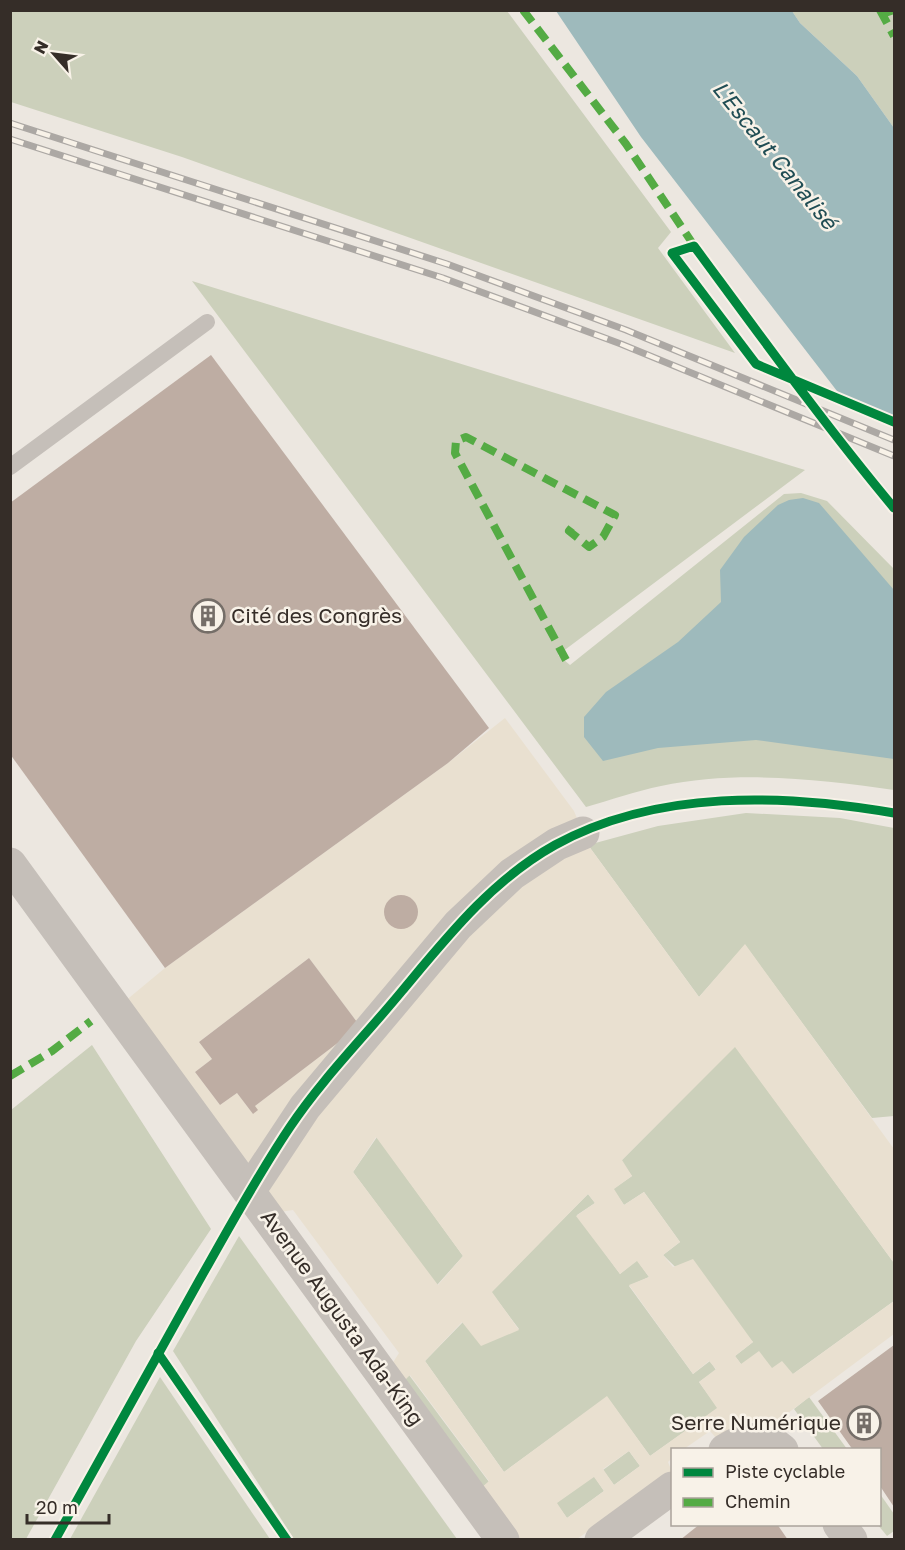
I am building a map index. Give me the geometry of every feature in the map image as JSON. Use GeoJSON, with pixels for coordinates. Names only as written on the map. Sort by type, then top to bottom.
{"type":"FeatureCollection","features":[{"type":"Feature","properties":{"kind":"street"},"geometry":{"type":"LineString","coordinates":[[256,1181],[305,1107],[458,925],[512,874],[557,844],[583,833]]}},
{"type":"Feature","properties":{"kind":"street","name":"Avenue Augusta Ada-King"},"geometry":{"type":"LineString","coordinates":[[10,864],[503,1539]]}},
{"type":"Feature","properties":{"kind":"street"},"geometry":{"type":"LineString","coordinates":[[727,1448],[738,1442],[770,1444]]}},
{"type":"Feature","properties":{"kind":"street"},"geometry":{"type":"LineString","coordinates":[[602,1539],[671,1489]]}},
{"type":"Feature","properties":{"kind":"street"},"geometry":{"type":"LineString","coordinates":[[840,1526],[850,1539]]}},
{"type":"Feature","properties":{"kind":"lane"},"geometry":{"type":"LineString","coordinates":[[10,467],[207,322]]}},
{"type":"Feature","properties":{"kind":"green space"},"geometry":{"type":"Polygon","coordinates":[[[10,11],[507,11],[671,232],[658,248],[735,353],[182,157],[11,102],[10,11]]]}},
{"type":"Feature","properties":{"kind":"green space"},"geometry":{"type":"Polygon","coordinates":[[[792,11],[894,11],[894,128],[857,76],[800,23],[792,11]]]}},
{"type":"Feature","properties":{"kind":"green space"},"geometry":{"type":"Polygon","coordinates":[[[192,281],[805,470],[558,655],[570,665],[784,494],[801,493],[827,501],[894,569],[894,790],[837,782],[778,778],[719,778],[661,786],[586,807],[192,281]]]}},
{"type":"Feature","properties":{"kind":"green space"},"geometry":{"type":"Polygon","coordinates":[[[746,813],[840,818],[894,828],[894,1116],[872,1118],[745,945],[699,997],[588,845],[658,826],[746,813]]]}},
{"type":"Feature","properties":{"kind":"green space"},"geometry":{"type":"Polygon","coordinates":[[[92,1045],[211,1229],[136,1341],[26,1539],[11,1539],[11,1110],[92,1045]]]}},
{"type":"Feature","properties":{"kind":"green space"},"geometry":{"type":"Polygon","coordinates":[[[735,1046],[894,1263],[894,1301],[793,1374],[741,1364],[735,1356],[753,1342],[663,1255],[680,1242],[644,1192],[624,1205],[613,1189],[632,1176],[621,1161],[735,1046]]]}},
{"type":"Feature","properties":{"kind":"green space"},"geometry":{"type":"Polygon","coordinates":[[[377,1137],[463,1256],[437,1285],[353,1172],[377,1137]]]}},
{"type":"Feature","properties":{"kind":"green space"},"geometry":{"type":"Polygon","coordinates":[[[588,1194],[595,1203],[577,1215],[620,1274],[637,1260],[649,1277],[629,1286],[693,1374],[710,1361],[716,1370],[699,1382],[718,1408],[650,1456],[607,1397],[504,1472],[425,1361],[463,1322],[519,1329],[491,1292],[588,1194]]]}},
{"type":"Feature","properties":{"kind":"green space"},"geometry":{"type":"Polygon","coordinates":[[[239,1236],[457,1539],[294,1539],[173,1351],[239,1236]]]}},
{"type":"Feature","properties":{"kind":"green space"},"geometry":{"type":"Polygon","coordinates":[[[409,1375],[489,1482],[480,1489],[402,1383],[409,1375]]]}},
{"type":"Feature","properties":{"kind":"green space"},"geometry":{"type":"Polygon","coordinates":[[[160,1377],[270,1539],[70,1539],[160,1377]]]}},
{"type":"Feature","properties":{"kind":"green space"},"geometry":{"type":"Polygon","coordinates":[[[809,1397],[846,1448],[822,1448],[794,1409],[809,1397]]]}},
{"type":"Feature","properties":{"kind":"green space"},"geometry":{"type":"Polygon","coordinates":[[[629,1451],[640,1466],[614,1485],[603,1470],[629,1451]]]}},
{"type":"Feature","properties":{"kind":"green space"},"geometry":{"type":"Polygon","coordinates":[[[594,1476],[604,1491],[567,1518],[556,1503],[594,1476]]]}},
{"type":"Feature","properties":{"kind":"green space"},"geometry":{"type":"Polygon","coordinates":[[[881,1495],[894,1514],[894,1531],[887,1536],[879,1526],[881,1526],[881,1495]]]}},
{"type":"Feature","properties":{"kind":"shaded area"},"geometry":{"type":"Polygon","coordinates":[[[505,718],[574,811],[588,845],[699,997],[745,944],[894,1149],[894,1263],[735,1047],[622,1160],[632,1176],[614,1189],[624,1205],[644,1192],[680,1242],[663,1255],[673,1267],[693,1259],[753,1342],[735,1356],[741,1364],[759,1351],[772,1368],[782,1361],[793,1374],[894,1301],[894,1334],[772,1425],[753,1421],[717,1439],[710,1431],[685,1448],[671,1448],[671,1459],[668,1462],[671,1473],[577,1539],[517,1538],[480,1489],[489,1481],[410,1375],[402,1383],[390,1367],[399,1353],[293,1210],[280,1212],[124,1002],[165,968],[448,763],[505,718]],[[402,895],[392,898],[384,910],[386,920],[398,928],[412,924],[418,913],[415,903],[402,895]],[[309,958],[199,1042],[212,1059],[195,1072],[220,1105],[237,1093],[253,1114],[255,1106],[360,1026],[309,958]],[[376,1137],[353,1172],[438,1285],[463,1256],[376,1137]],[[588,1194],[492,1292],[519,1330],[481,1346],[462,1322],[425,1361],[504,1472],[607,1396],[650,1456],[717,1408],[699,1382],[716,1369],[709,1361],[693,1374],[629,1285],[649,1277],[637,1261],[620,1274],[576,1216],[595,1203],[588,1194]],[[629,1451],[603,1469],[614,1485],[640,1466],[629,1451]],[[594,1477],[557,1503],[567,1518],[604,1491],[594,1477]]]}},
{"type":"Feature","properties":{"kind":"water","name":"L'Escaut Canalisé"},"geometry":{"type":"Polygon","coordinates":[[[556,11],[792,11],[800,23],[857,76],[894,128],[894,465],[641,137],[556,11]]]}},
{"type":"Feature","properties":{"kind":"water"},"geometry":{"type":"Polygon","coordinates":[[[803,498],[819,503],[894,590],[894,759],[756,740],[658,748],[603,761],[584,737],[584,717],[606,692],[678,642],[721,602],[720,570],[744,537],[778,505],[789,500],[803,498]]]}},
{"type":"Feature","properties":{"kind":"pier"},"geometry":{"type":"Polygon","coordinates":[[[834,392],[894,417],[894,468],[892,467],[834,392]]]}},
{"type":"Feature","properties":{"kind":"building","name":"Cité des Congrès"},"geometry":{"type":"Polygon","coordinates":[[[211,355],[489,728],[448,763],[165,968],[10,754],[10,503],[211,355]]]}},
{"type":"Feature","properties":{"kind":"building"},"geometry":{"type":"Polygon","coordinates":[[[401,895],[413,900],[418,912],[413,924],[401,929],[389,924],[384,912],[389,900],[401,895]]]}},
{"type":"Feature","properties":{"kind":"building"},"geometry":{"type":"Polygon","coordinates":[[[309,958],[360,1026],[255,1106],[258,1110],[253,1114],[237,1093],[220,1105],[195,1072],[212,1059],[199,1042],[309,958]]]}},
{"type":"Feature","properties":{"kind":"building","name":"Serre Numérique"},"geometry":{"type":"Polygon","coordinates":[[[894,1345],[894,1507],[881,1488],[881,1448],[852,1448],[818,1401],[894,1345]]]}},
{"type":"Feature","properties":{"kind":"building"},"geometry":{"type":"Polygon","coordinates":[[[698,1526],[778,1526],[788,1540],[680,1540],[698,1526]]]}},
{"type":"Feature","properties":{"kind":"railway"},"geometry":{"type":"LineString","coordinates":[[10,123],[447,264],[626,330],[894,440]]}},
{"type":"Feature","properties":{"kind":"railway"},"geometry":{"type":"LineString","coordinates":[[10,139],[443,278],[621,344],[894,456]]}},
{"type":"Feature","properties":{"kind":"marked path"},"geometry":{"type":"LineString","coordinates":[[523,10],[626,144],[697,250]]}},
{"type":"Feature","properties":{"kind":"marked path"},"geometry":{"type":"LineString","coordinates":[[880,10],[894,36]]}},
{"type":"Feature","properties":{"kind":"marked path"},"geometry":{"type":"LineString","coordinates":[[882,14],[894,10]]}},
{"type":"Feature","properties":{"kind":"marked path"},"geometry":{"type":"LineString","coordinates":[[566,660],[455,453],[456,441],[466,437],[615,515],[603,537],[589,547],[569,531],[575,523]]}},
{"type":"Feature","properties":{"kind":"marked path"},"geometry":{"type":"LineString","coordinates":[[10,1076],[52,1051],[91,1021]]}},
{"type":"Feature","properties":{"kind":"cycle path"},"geometry":{"type":"LineString","coordinates":[[894,422],[756,364],[672,253],[694,246],[767,345],[792,378],[817,411],[894,508]]}},
{"type":"Feature","properties":{"kind":"cycle path"},"geometry":{"type":"LineString","coordinates":[[55,1540],[233,1221],[266,1164],[302,1109],[436,950],[491,892],[532,859],[555,845],[594,827],[636,814],[678,805],[765,800],[809,802],[894,813]]}},
{"type":"Feature","properties":{"kind":"cycle path"},"geometry":{"type":"LineString","coordinates":[[158,1353],[287,1540]]}},
{"type":"Feature","properties":{"kind":"place","name":"Cité des Congrès"},"geometry":{"type":"Point","coordinates":[208,616]}},
{"type":"Feature","properties":{"kind":"place","name":"Serre Numérique"},"geometry":{"type":"Point","coordinates":[864,1423]}}]}
